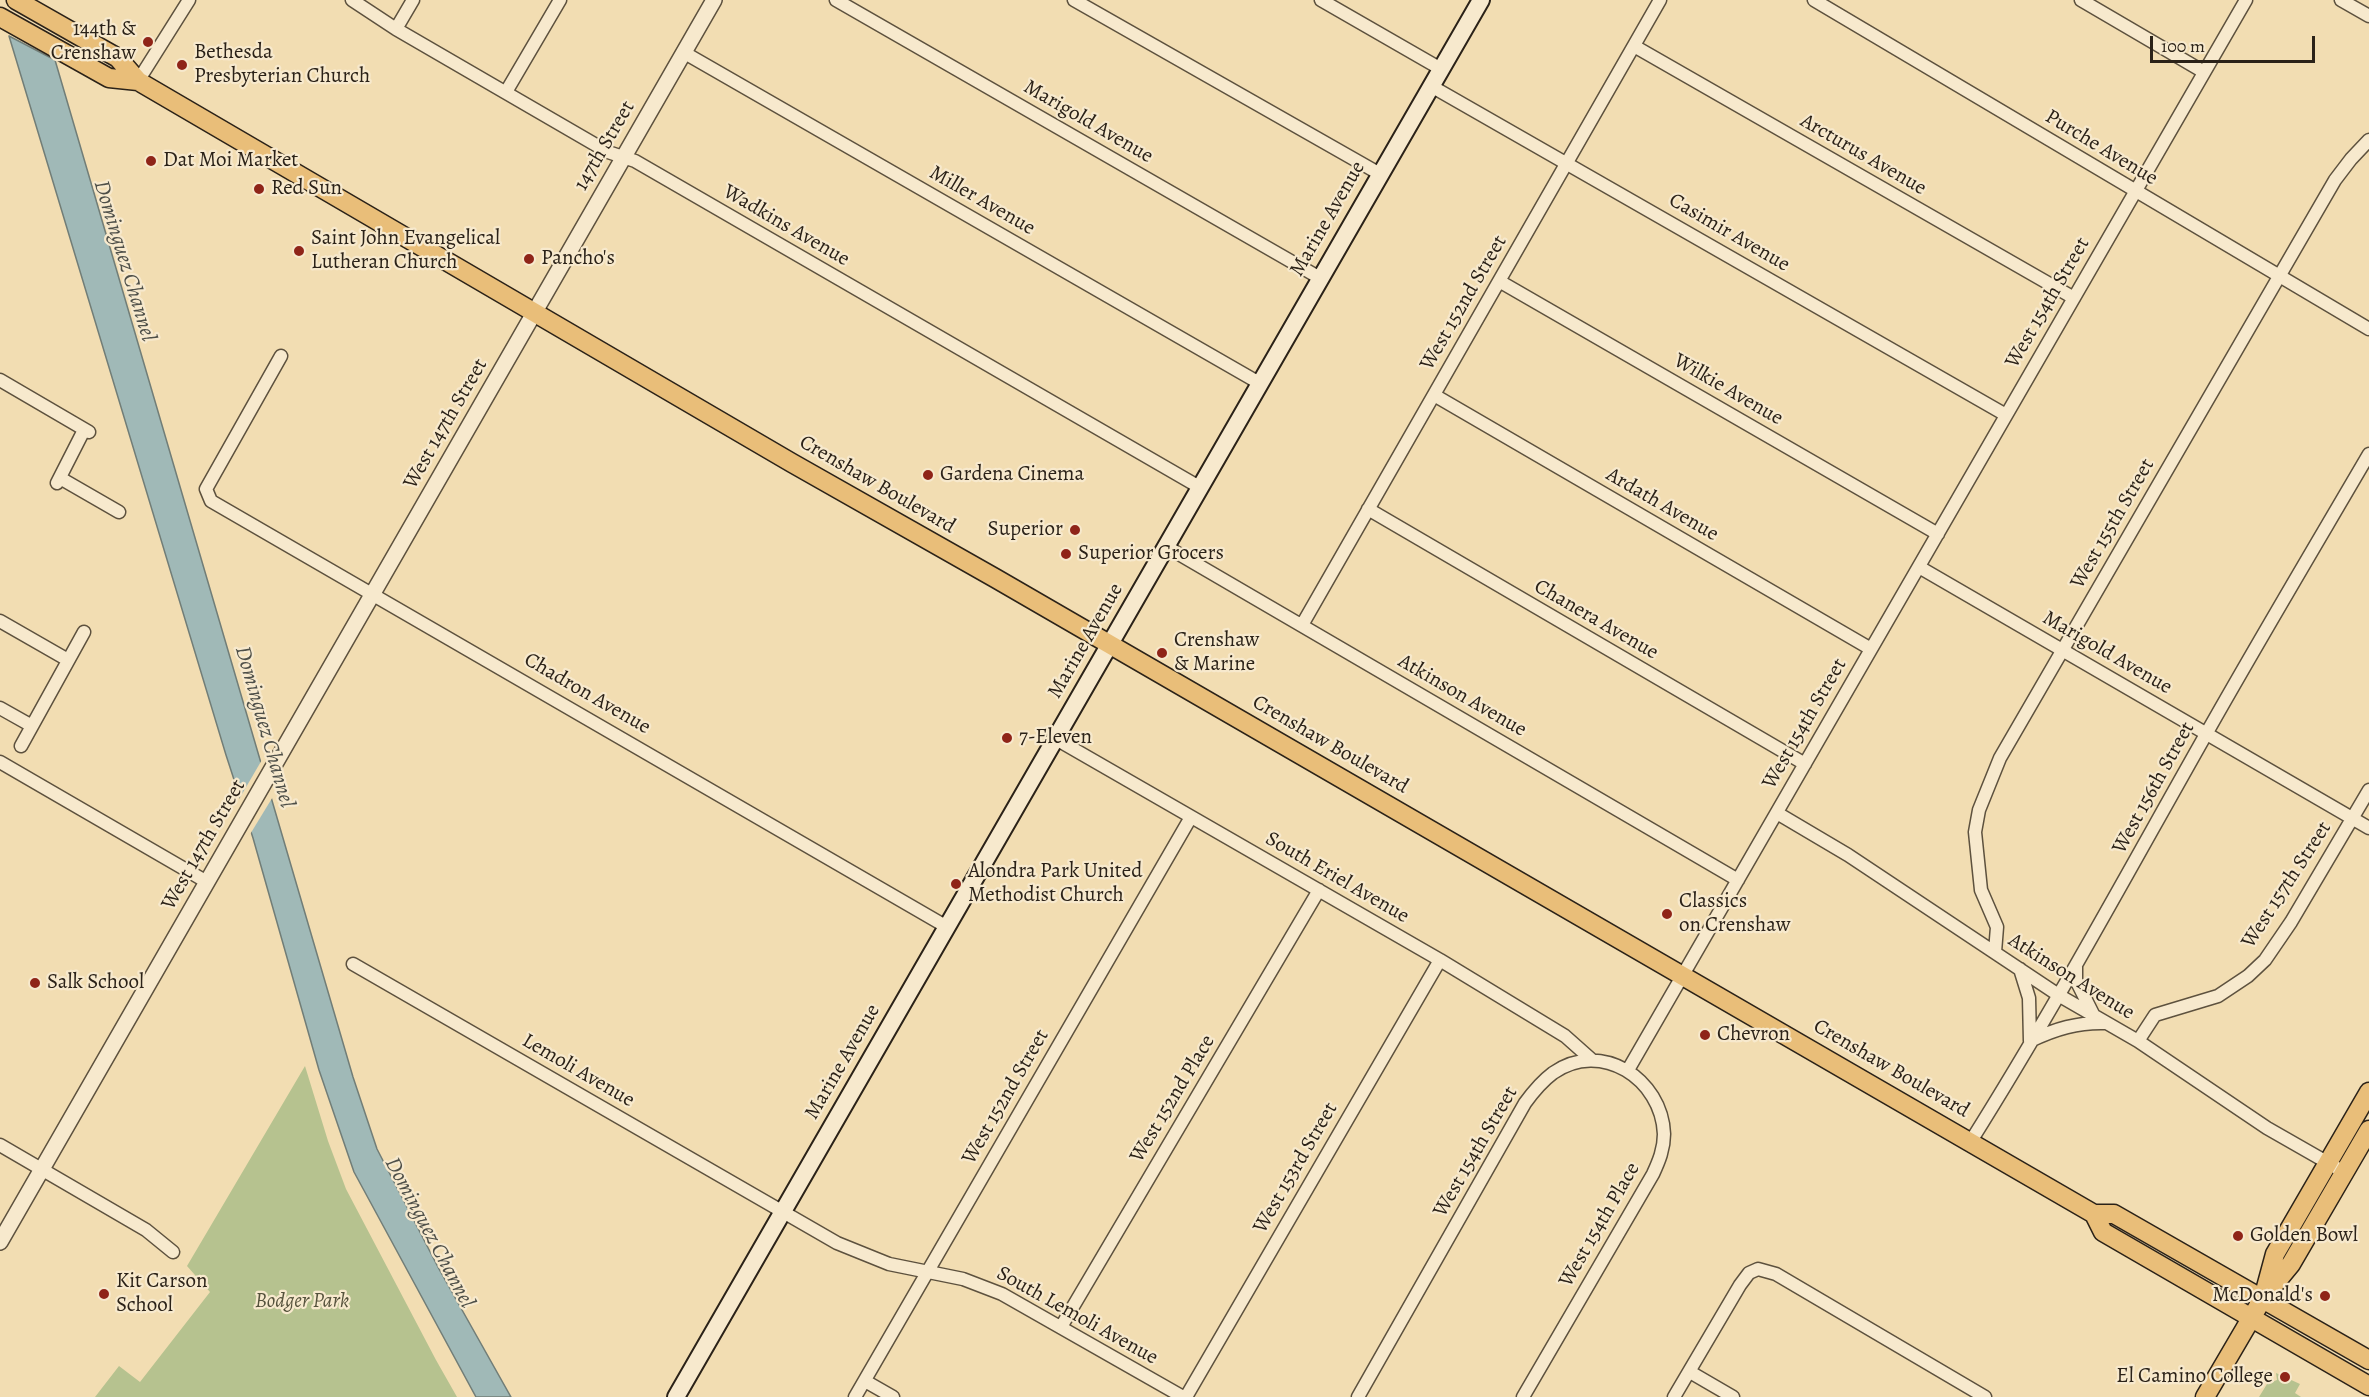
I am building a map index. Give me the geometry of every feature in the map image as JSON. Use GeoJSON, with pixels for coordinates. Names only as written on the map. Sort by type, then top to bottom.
{"type":"FeatureCollection","features":[{"type":"Feature","properties":{"kind":"main road","name":"Crenshaw Boulevard"},"geometry":{"type":"LineString","coordinates":[[16,0],[118,58],[138,81],[2094,1214],[2114,1214],[2369,1360]]}},
{"type":"Feature","properties":{"kind":"main road","name":"Marine Avenue"},"geometry":{"type":"LineString","coordinates":[[676,1397],[1481,0]]}},
{"type":"Feature","properties":{"kind":"main road","name":"Crenshaw Boulevard"},"geometry":{"type":"LineString","coordinates":[[0,17],[109,78],[138,81]]}},
{"type":"Feature","properties":{"kind":"main road"},"geometry":{"type":"LineString","coordinates":[[2263,1298],[2275,1254],[2369,1092]]}},
{"type":"Feature","properties":{"kind":"main road"},"geometry":{"type":"LineString","coordinates":[[2205,1397],[2263,1298],[2291,1264],[2369,1130]]}},
{"type":"Feature","properties":{"kind":"main road","name":"Crenshaw Boulevard"},"geometry":{"type":"LineString","coordinates":[[2094,1214],[2103,1232],[2369,1386]]}},
{"type":"Feature","properties":{"kind":"street"},"geometry":{"type":"LineString","coordinates":[[138,81],[189,0]]}},
{"type":"Feature","properties":{"kind":"street","name":"Wadkins Avenue"},"geometry":{"type":"LineString","coordinates":[[352,0],[608,152],[635,161],[1201,488]]}},
{"type":"Feature","properties":{"kind":"street"},"geometry":{"type":"LineString","coordinates":[[396,28],[413,0]]}},
{"type":"Feature","properties":{"kind":"street"},"geometry":{"type":"LineString","coordinates":[[506,92],[560,0]]}},
{"type":"Feature","properties":{"kind":"street","name":"147th Street"},"geometry":{"type":"LineString","coordinates":[[534,312],[714,0]]}},
{"type":"Feature","properties":{"kind":"street","name":"Marigold Avenue"},"geometry":{"type":"LineString","coordinates":[[836,0],[1320,278]]}},
{"type":"Feature","properties":{"kind":"street"},"geometry":{"type":"LineString","coordinates":[[1074,0],[1380,174]]}},
{"type":"Feature","properties":{"kind":"street","name":"West 152nd Street"},"geometry":{"type":"LineString","coordinates":[[1302,625],[1660,0]]}},
{"type":"Feature","properties":{"kind":"street","name":"Purche Avenue"},"geometry":{"type":"LineString","coordinates":[[1814,0],[2369,329]]}},
{"type":"Feature","properties":{"kind":"street"},"geometry":{"type":"LineString","coordinates":[[2081,0],[2204,72]]}},
{"type":"Feature","properties":{"kind":"street","name":"West 154th Street"},"geometry":{"type":"LineString","coordinates":[[1358,1397],[1525,1103],[1539,1084],[1555,1072],[1570,1065],[1592,1060],[1610,1062],[1629,1070],[2246,0]]}},
{"type":"Feature","properties":{"kind":"street"},"geometry":{"type":"LineString","coordinates":[[2341,0],[2369,16]]}},
{"type":"Feature","properties":{"kind":"street"},"geometry":{"type":"LineString","coordinates":[[1326,1],[1441,69]]}},
{"type":"Feature","properties":{"kind":"street","name":"Arcturus Avenue"},"geometry":{"type":"LineString","coordinates":[[1634,46],[2073,298]]}},
{"type":"Feature","properties":{"kind":"street","name":"Miller Avenue"},"geometry":{"type":"LineString","coordinates":[[683,52],[1261,384]]}},
{"type":"Feature","properties":{"kind":"street","name":"Casimir Avenue"},"geometry":{"type":"LineString","coordinates":[[1431,86],[2006,415]]}},
{"type":"Feature","properties":{"kind":"street","name":"West 155th Street"},"geometry":{"type":"LineString","coordinates":[[1995,952],[1997,927],[1981,890],[1975,832],[1979,810],[2000,758],[2064,651],[2279,275],[2336,180],[2369,140]]}},
{"type":"Feature","properties":{"kind":"street","name":"Wilkie Avenue"},"geometry":{"type":"LineString","coordinates":[[1499,280],[1938,534]]}},
{"type":"Feature","properties":{"kind":"street","name":"West 147th Street"},"geometry":{"type":"LineString","coordinates":[[0,1242],[534,312]]}},
{"type":"Feature","properties":{"kind":"street","name":"Chadron Avenue"},"geometry":{"type":"LineString","coordinates":[[281,356],[206,489],[211,501],[947,927]]}},
{"type":"Feature","properties":{"kind":"street"},"geometry":{"type":"LineString","coordinates":[[0,380],[86,431],[59,481],[119,512]]}},
{"type":"Feature","properties":{"kind":"street","name":"Ardath Avenue"},"geometry":{"type":"LineString","coordinates":[[1434,395],[1871,649]]}},
{"type":"Feature","properties":{"kind":"street","name":"West 156th Street"},"geometry":{"type":"LineString","coordinates":[[1971,1141],[2030,1041],[2060,996],[2206,734],[2369,454]]}},
{"type":"Feature","properties":{"kind":"street","name":"Chanera Avenue"},"geometry":{"type":"LineString","coordinates":[[1368,509],[1805,764]]}},
{"type":"Feature","properties":{"kind":"street","name":"Atkinson Avenue"},"geometry":{"type":"LineString","coordinates":[[1167,547],[1738,880]]}},
{"type":"Feature","properties":{"kind":"street","name":"Marigold Avenue"},"geometry":{"type":"LineString","coordinates":[[1919,567],[2369,828]]}},
{"type":"Feature","properties":{"kind":"street"},"geometry":{"type":"LineString","coordinates":[[0,621],[68,660]]}},
{"type":"Feature","properties":{"kind":"street"},"geometry":{"type":"LineString","coordinates":[[21,746],[84,632]]}},
{"type":"Feature","properties":{"kind":"street"},"geometry":{"type":"LineString","coordinates":[[0,708],[32,726]]}},
{"type":"Feature","properties":{"kind":"street","name":"South Eriel Avenue"},"geometry":{"type":"LineString","coordinates":[[1056,739],[1440,960],[1565,1036],[1592,1060]]}},
{"type":"Feature","properties":{"kind":"street"},"geometry":{"type":"LineString","coordinates":[[0,762],[207,882]]}},
{"type":"Feature","properties":{"kind":"street","name":"West 157th Street"},"geometry":{"type":"LineString","coordinates":[[2138,1041],[2155,1015],[2218,996],[2248,976],[2265,960],[2291,922],[2369,790]]}},
{"type":"Feature","properties":{"kind":"street","name":"Atkinson Avenue"},"geometry":{"type":"LineString","coordinates":[[1777,813],[1848,855],[2060,996],[2138,1041],[2266,1128],[2344,1172]]}},
{"type":"Feature","properties":{"kind":"street","name":"West 152nd Street"},"geometry":{"type":"LineString","coordinates":[[855,1397],[1191,817]]}},
{"type":"Feature","properties":{"kind":"street","name":"West 152nd Place"},"geometry":{"type":"LineString","coordinates":[[1061,1327],[1319,890]]}},
{"type":"Feature","properties":{"kind":"street","name":"West 153rd Street"},"geometry":{"type":"LineString","coordinates":[[1184,1397],[1440,960]]}},
{"type":"Feature","properties":{"kind":"street","name":"Lemoli Avenue"},"geometry":{"type":"LineString","coordinates":[[353,964],[783,1211]]}},
{"type":"Feature","properties":{"kind":"street"},"geometry":{"type":"LineString","coordinates":[[2076,966],[2076,980],[2094,1016]]}},
{"type":"Feature","properties":{"kind":"street"},"geometry":{"type":"LineString","coordinates":[[2020,969],[2028,998],[2030,1041],[2061,1028],[2085,1023],[2107,1023]]}},
{"type":"Feature","properties":{"kind":"street","name":"West 154th Place"},"geometry":{"type":"LineString","coordinates":[[1523,1397],[1653,1174],[1662,1154],[1664,1135],[1660,1111],[1650,1091],[1629,1070]]}},
{"type":"Feature","properties":{"kind":"street"},"geometry":{"type":"LineString","coordinates":[[0,1144],[146,1230],[174,1252]]}},
{"type":"Feature","properties":{"kind":"street","name":"South Lemoli Avenue"},"geometry":{"type":"LineString","coordinates":[[783,1211],[837,1243],[863,1255],[889,1264],[963,1279],[1002,1294],[1184,1397]]}},
{"type":"Feature","properties":{"kind":"street"},"geometry":{"type":"LineString","coordinates":[[1674,1397],[1740,1285],[1749,1274],[1758,1269],[1776,1274],[1985,1397]]}},
{"type":"Feature","properties":{"kind":"street"},"geometry":{"type":"LineString","coordinates":[[1690,1372],[1733,1397]]}},
{"type":"Feature","properties":{"kind":"street"},"geometry":{"type":"LineString","coordinates":[[865,1381],[893,1397]]}},
{"type":"Feature","properties":{"kind":"green space","name":"Bodger Park"},"geometry":{"type":"Polygon","coordinates":[[[305,1066],[328,1141],[346,1189],[457,1397],[95,1397],[119,1366],[140,1382],[210,1292],[187,1266],[305,1066]]]}},
{"type":"Feature","properties":{"kind":"green space"},"geometry":{"type":"Polygon","coordinates":[[[2276,1373],[2300,1384],[2295,1393],[2301,1397],[2259,1397],[2267,1384],[2277,1380],[2276,1373]]]}},
{"type":"Feature","properties":{"kind":"water"},"geometry":{"type":"Polygon","coordinates":[[[9,36],[55,60],[353,1077],[377,1149],[439,1269],[511,1397],[476,1397],[354,1172],[319,1070],[253,838],[9,36]]]}},
{"type":"Feature","properties":{"kind":"pier"},"geometry":{"type":"Polygon","coordinates":[[[263,758],[274,795],[249,836],[238,801],[263,758]]]}},
{"type":"Feature","properties":{"kind":"place","name":"144th & Crenshaw"},"geometry":{"type":"Point","coordinates":[148,42]}},
{"type":"Feature","properties":{"kind":"place","name":"Bethesda Presbyterian Church"},"geometry":{"type":"Point","coordinates":[182,65]}},
{"type":"Feature","properties":{"kind":"place","name":"Dat Moi Market"},"geometry":{"type":"Point","coordinates":[151,161]}},
{"type":"Feature","properties":{"kind":"place","name":"Red Sun"},"geometry":{"type":"Point","coordinates":[259,189]}},
{"type":"Feature","properties":{"kind":"place","name":"Saint John Evangelical Lutheran Church"},"geometry":{"type":"Point","coordinates":[299,251]}},
{"type":"Feature","properties":{"kind":"place","name":"Pancho's"},"geometry":{"type":"Point","coordinates":[529,259]}},
{"type":"Feature","properties":{"kind":"place","name":"Gardena Cinema"},"geometry":{"type":"Point","coordinates":[928,475]}},
{"type":"Feature","properties":{"kind":"place","name":"Superior"},"geometry":{"type":"Point","coordinates":[1075,530]}},
{"type":"Feature","properties":{"kind":"place","name":"Superior Grocers"},"geometry":{"type":"Point","coordinates":[1066,554]}},
{"type":"Feature","properties":{"kind":"place","name":"Crenshaw & Marine"},"geometry":{"type":"Point","coordinates":[1162,653]}},
{"type":"Feature","properties":{"kind":"place","name":"7-Eleven"},"geometry":{"type":"Point","coordinates":[1007,738]}},
{"type":"Feature","properties":{"kind":"place","name":"Alondra Park United Methodist Church"},"geometry":{"type":"Point","coordinates":[956,884]}},
{"type":"Feature","properties":{"kind":"place","name":"Classics on Crenshaw"},"geometry":{"type":"Point","coordinates":[1667,914]}},
{"type":"Feature","properties":{"kind":"place","name":"Salk School"},"geometry":{"type":"Point","coordinates":[35,983]}},
{"type":"Feature","properties":{"kind":"place","name":"Chevron"},"geometry":{"type":"Point","coordinates":[1705,1035]}},
{"type":"Feature","properties":{"kind":"place","name":"Golden Bowl"},"geometry":{"type":"Point","coordinates":[2238,1236]}},
{"type":"Feature","properties":{"kind":"place","name":"Kit Carson School"},"geometry":{"type":"Point","coordinates":[104,1294]}},
{"type":"Feature","properties":{"kind":"place","name":"McDonald's"},"geometry":{"type":"Point","coordinates":[2325,1296]}},
{"type":"Feature","properties":{"kind":"place","name":"El Camino College"},"geometry":{"type":"Point","coordinates":[2285,1377]}},
{"type":"Feature","properties":{"kind":"water label","name":"Dominguez Channel"},"geometry":{"type":"Point","coordinates":[124,261]}},
{"type":"Feature","properties":{"kind":"water label","name":"Dominguez Channel"},"geometry":{"type":"Point","coordinates":[264,727]}},
{"type":"Feature","properties":{"kind":"water label","name":"Dominguez Channel"},"geometry":{"type":"Point","coordinates":[429,1233]}}]}
